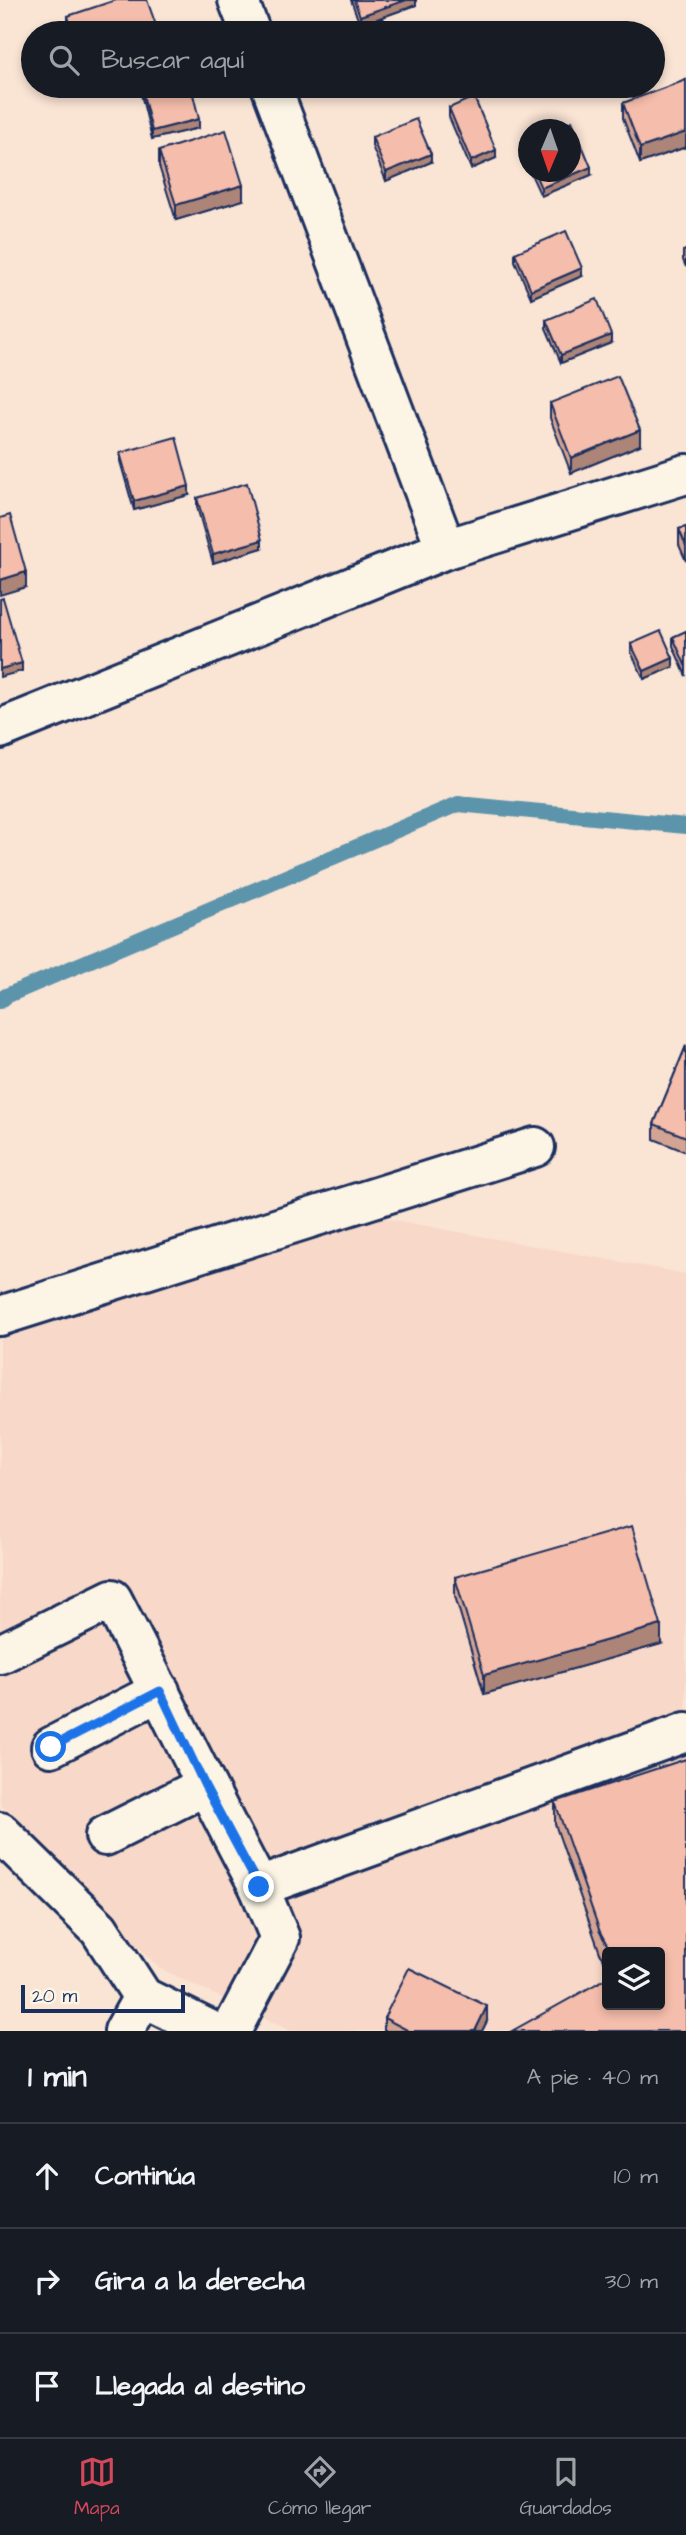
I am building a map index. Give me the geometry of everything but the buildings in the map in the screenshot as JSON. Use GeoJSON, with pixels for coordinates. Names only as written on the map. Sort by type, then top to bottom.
{"type":"FeatureCollection","features":[{"type":"Feature","properties":{"kind":"street"},"geometry":{"type":"LineString","coordinates":[[239,0],[247,21]]}},
{"type":"Feature","properties":{"kind":"street"},"geometry":{"type":"LineString","coordinates":[[276,98],[446,549]]}},
{"type":"Feature","properties":{"kind":"street"},"geometry":{"type":"LineString","coordinates":[[0,729],[446,549],[686,474]]}},
{"type":"Feature","properties":{"kind":"street"},"geometry":{"type":"LineString","coordinates":[[0,1316],[535,1147]]}},
{"type":"Feature","properties":{"kind":"street"},"geometry":{"type":"LineString","coordinates":[[0,1654],[112,1599],[205,1786],[259,1887],[280,1938],[231,2031]]}},
{"type":"Feature","properties":{"kind":"street"},"geometry":{"type":"LineString","coordinates":[[51,1747],[160,1691]]}},
{"type":"Feature","properties":{"kind":"street"},"geometry":{"type":"LineString","coordinates":[[259,1887],[686,1732]]}},
{"type":"Feature","properties":{"kind":"street"},"geometry":{"type":"LineString","coordinates":[[105,1836],[205,1786]]}},
{"type":"Feature","properties":{"kind":"street"},"geometry":{"type":"LineString","coordinates":[[0,1832],[99,1929],[143,1997],[212,2031]]}},
{"type":"Feature","properties":{"kind":"street"},"geometry":{"type":"LineString","coordinates":[[124,2031],[143,1997]]}},
{"type":"Feature","properties":{"kind":"shaded area"},"geometry":{"type":"Polygon","coordinates":[[[372,1216],[686,1274],[686,2031],[291,2031],[159,1968],[0,1804],[0,1340],[372,1216]]]}},
{"type":"Feature","properties":{"kind":"waterway"},"geometry":{"type":"LineString","coordinates":[[0,1001],[6,996],[458,804],[686,826]]}},
{"type":"Feature","properties":{"kind":"route"},"geometry":{"type":"LineString","coordinates":[[51,1747],[160,1691],[205,1786],[259,1887]]}}]}
